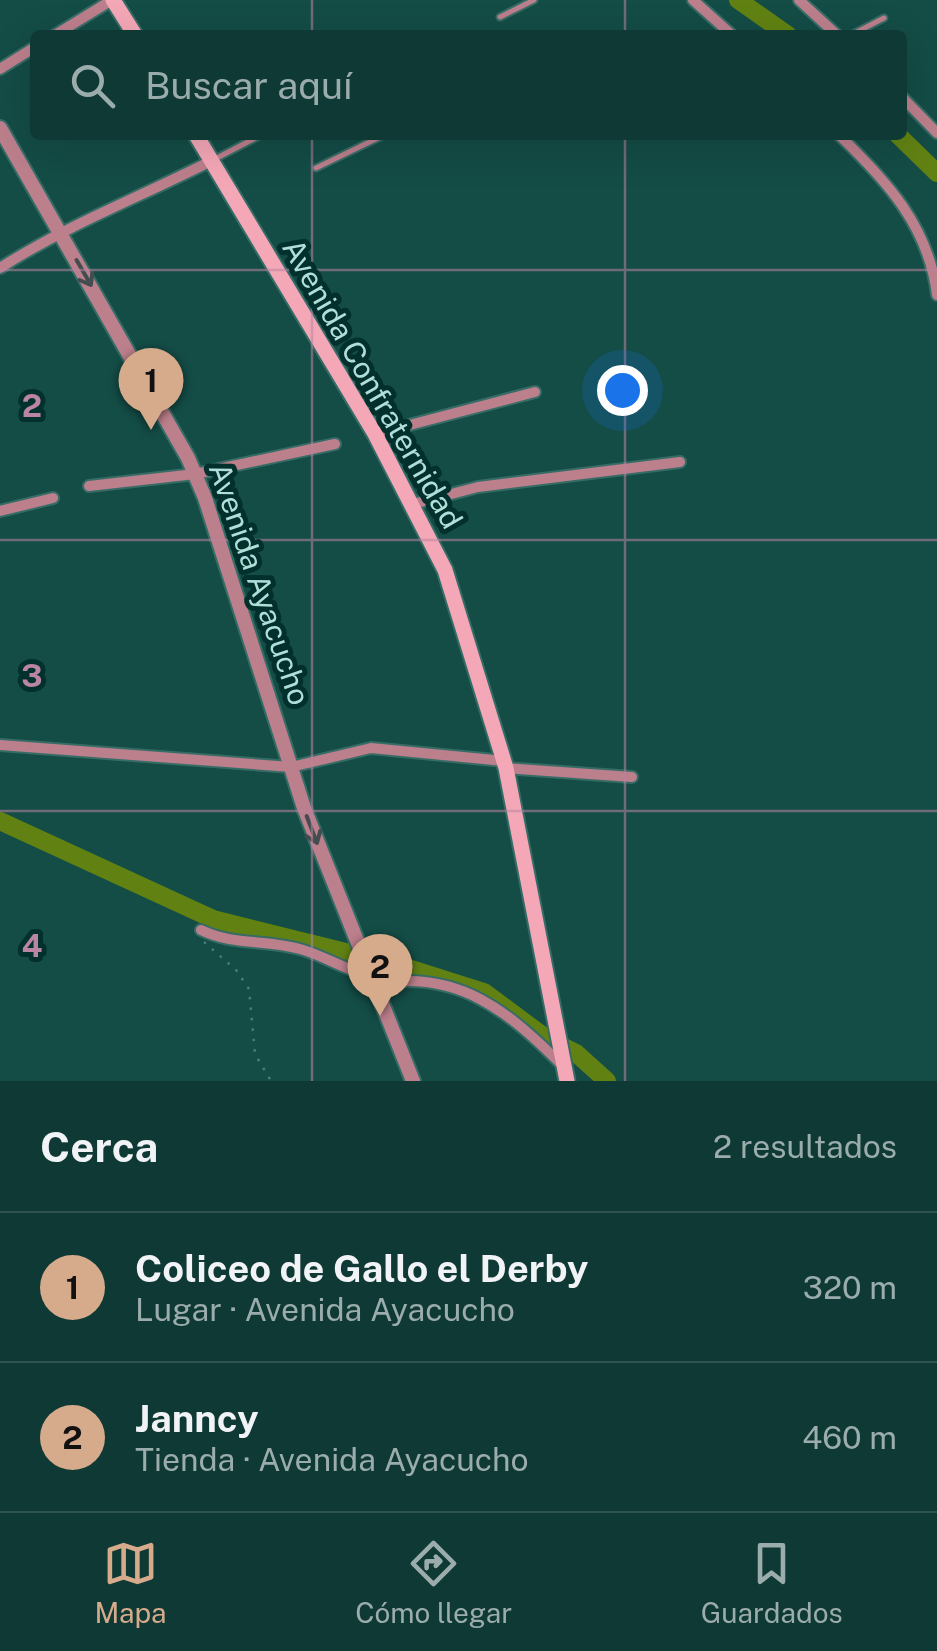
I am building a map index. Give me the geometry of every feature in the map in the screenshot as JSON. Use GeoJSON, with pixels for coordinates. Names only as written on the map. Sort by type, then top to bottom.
{"type":"FeatureCollection","features":[{"type":"Feature","properties":{"kind":"main road"},"geometry":{"type":"LineString","coordinates":[[112,0],[132,30]]}},
{"type":"Feature","properties":{"kind":"main road","name":"Avenida Confraternidad"},"geometry":{"type":"LineString","coordinates":[[199,140],[375,434],[445,570],[505,764],[564,1069]]}},
{"type":"Feature","properties":{"kind":"street"},"geometry":{"type":"LineString","coordinates":[[63,30],[112,0]]}},
{"type":"Feature","properties":{"kind":"street"},"geometry":{"type":"LineString","coordinates":[[693,0],[726,30]]}},
{"type":"Feature","properties":{"kind":"street"},"geometry":{"type":"LineString","coordinates":[[799,0],[831,30]]}},
{"type":"Feature","properties":{"kind":"street"},"geometry":{"type":"LineString","coordinates":[[0,69],[30,50]]}},
{"type":"Feature","properties":{"kind":"street"},"geometry":{"type":"LineString","coordinates":[[907,103],[937,133]]}},
{"type":"Feature","properties":{"kind":"street","name":"Avenida Ayacucho"},"geometry":{"type":"LineString","coordinates":[[0,128],[195,474],[291,767],[332,881],[364,948],[413,1081]]}},
{"type":"Feature","properties":{"kind":"street"},"geometry":{"type":"LineString","coordinates":[[843,140],[916,220],[934,266],[937,295]]}},
{"type":"Feature","properties":{"kind":"street"},"geometry":{"type":"LineString","coordinates":[[0,268],[59,230],[131,202],[211,161]]}},
{"type":"Feature","properties":{"kind":"street"},"geometry":{"type":"LineString","coordinates":[[375,434],[535,392]]}},
{"type":"Feature","properties":{"kind":"street"},"geometry":{"type":"LineString","coordinates":[[89,486],[195,474],[335,444]]}},
{"type":"Feature","properties":{"kind":"street"},"geometry":{"type":"LineString","coordinates":[[412,504],[478,487],[680,462]]}},
{"type":"Feature","properties":{"kind":"street"},"geometry":{"type":"LineString","coordinates":[[0,511],[53,498]]}},
{"type":"Feature","properties":{"kind":"street"},"geometry":{"type":"LineString","coordinates":[[0,744],[291,767],[371,748],[632,777]]}},
{"type":"Feature","properties":{"kind":"street"},"geometry":{"type":"LineString","coordinates":[[201,930],[232,943],[295,948],[355,974],[420,982],[485,998],[534,1036],[564,1069]]}},
{"type":"Feature","properties":{"kind":"lane"},"geometry":{"type":"LineString","coordinates":[[500,17],[534,0]]}},
{"type":"Feature","properties":{"kind":"lane"},"geometry":{"type":"LineString","coordinates":[[861,30],[884,18]]}},
{"type":"Feature","properties":{"kind":"lane"},"geometry":{"type":"LineString","coordinates":[[211,161],[251,140]]}},
{"type":"Feature","properties":{"kind":"lane"},"geometry":{"type":"LineString","coordinates":[[316,168],[374,140]]}},
{"type":"Feature","properties":{"kind":"path"},"geometry":{"type":"LineString","coordinates":[[201,930],[208,949],[236,970],[249,989],[256,1054],[270,1081]]}},
{"type":"Feature","properties":{"kind":"waterway"},"geometry":{"type":"LineString","coordinates":[[738,0],[781,30]]}},
{"type":"Feature","properties":{"kind":"waterway"},"geometry":{"type":"LineString","coordinates":[[903,140],[937,173]]}},
{"type":"Feature","properties":{"kind":"waterway"},"geometry":{"type":"LineString","coordinates":[[0,821],[213,919],[402,966],[484,992],[546,1038],[576,1053],[607,1081]]}},
{"type":"Feature","properties":{"kind":"place","name":"Coliceo de Gallo el Derby"},"geometry":{"type":"Point","coordinates":[151,430]}},
{"type":"Feature","properties":{"kind":"place","name":"Janncy"},"geometry":{"type":"Point","coordinates":[380,1016]}}]}
